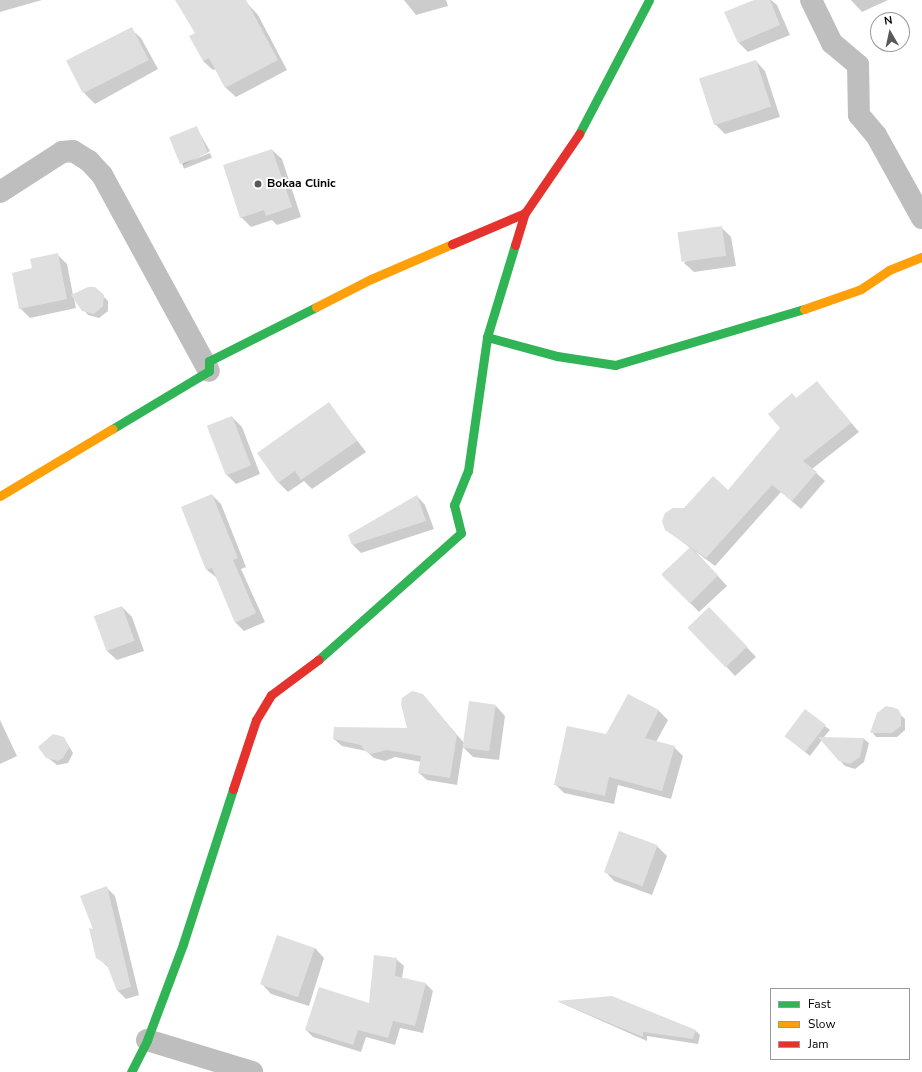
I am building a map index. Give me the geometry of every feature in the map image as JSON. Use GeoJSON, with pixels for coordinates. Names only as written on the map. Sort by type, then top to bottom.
{"type":"FeatureCollection","features":[{"type":"Feature","properties":{"kind":"street"},"geometry":{"type":"LineString","coordinates":[[131,1072],[147,1040],[183,944],[219,828],[256,720],[271,695],[322,657],[345,633],[461,533],[454,505],[468,471],[487,337],[525,212],[581,131],[649,0]]}},
{"type":"Feature","properties":{"kind":"street"},"geometry":{"type":"LineString","coordinates":[[811,0],[832,43],[858,65],[859,115],[876,135],[922,218]]}},
{"type":"Feature","properties":{"kind":"street"},"geometry":{"type":"LineString","coordinates":[[0,192],[62,152],[74,151],[89,161],[102,175],[209,371]]}},
{"type":"Feature","properties":{"kind":"street"},"geometry":{"type":"LineString","coordinates":[[209,371],[209,361],[370,279],[525,212]]}},
{"type":"Feature","properties":{"kind":"street"},"geometry":{"type":"LineString","coordinates":[[487,337],[557,356],[615,365],[768,321],[854,292],[889,270],[922,256]]}},
{"type":"Feature","properties":{"kind":"street"},"geometry":{"type":"LineString","coordinates":[[0,496],[209,371]]}},
{"type":"Feature","properties":{"kind":"street"},"geometry":{"type":"LineString","coordinates":[[147,1040],[252,1072]]}},
{"type":"Feature","properties":{"kind":"building"},"geometry":{"type":"Polygon","coordinates":[[[175,0],[246,0],[278,60],[225,88],[209,58],[203,61],[189,36],[195,33],[175,0]]]}},
{"type":"Feature","properties":{"kind":"building"},"geometry":{"type":"Polygon","coordinates":[[[754,0],[770,0],[780,25],[738,43],[724,12],[754,0]]]}},
{"type":"Feature","properties":{"kind":"building"},"geometry":{"type":"Polygon","coordinates":[[[132,27],[149,60],[83,94],[66,61],[132,27]]]}},
{"type":"Feature","properties":{"kind":"building"},"geometry":{"type":"Polygon","coordinates":[[[756,60],[771,107],[714,125],[699,79],[756,60]]]}},
{"type":"Feature","properties":{"kind":"building"},"geometry":{"type":"Polygon","coordinates":[[[197,126],[208,153],[180,164],[169,137],[197,126]]]}},
{"type":"Feature","properties":{"kind":"building"},"geometry":{"type":"Polygon","coordinates":[[[272,149],[292,207],[266,216],[264,210],[240,218],[223,165],[272,149]]]}},
{"type":"Feature","properties":{"kind":"building"},"geometry":{"type":"Polygon","coordinates":[[[722,226],[726,256],[682,262],[677,232],[722,226]]]}},
{"type":"Feature","properties":{"kind":"building"},"geometry":{"type":"Polygon","coordinates":[[[58,253],[67,299],[19,309],[12,273],[32,268],[30,259],[58,253]]]}},
{"type":"Feature","properties":{"kind":"building"},"geometry":{"type":"Polygon","coordinates":[[[88,287],[95,287],[104,295],[103,306],[94,314],[82,311],[71,295],[88,287]]]}},
{"type":"Feature","properties":{"kind":"building"},"geometry":{"type":"Polygon","coordinates":[[[817,381],[851,423],[803,461],[817,472],[792,501],[772,485],[706,558],[665,530],[662,521],[665,513],[673,508],[684,508],[713,476],[728,490],[780,428],[768,414],[792,393],[796,398],[817,381]]]}},
{"type":"Feature","properties":{"kind":"building"},"geometry":{"type":"Polygon","coordinates":[[[329,402],[357,441],[301,480],[295,471],[278,483],[257,453],[329,402]]]}},
{"type":"Feature","properties":{"kind":"building"},"geometry":{"type":"Polygon","coordinates":[[[232,416],[251,465],[226,475],[207,426],[232,416]]]}},
{"type":"Feature","properties":{"kind":"building"},"geometry":{"type":"Polygon","coordinates":[[[212,494],[238,558],[233,560],[256,613],[235,623],[212,568],[206,570],[181,507],[212,494]]]}},
{"type":"Feature","properties":{"kind":"building"},"geometry":{"type":"Polygon","coordinates":[[[417,495],[426,521],[352,545],[348,535],[417,495]]]}},
{"type":"Feature","properties":{"kind":"building"},"geometry":{"type":"Polygon","coordinates":[[[690,547],[718,575],[690,604],[662,575],[690,547]]]}},
{"type":"Feature","properties":{"kind":"building"},"geometry":{"type":"Polygon","coordinates":[[[122,606],[135,641],[106,651],[94,616],[122,606]]]}},
{"type":"Feature","properties":{"kind":"building"},"geometry":{"type":"Polygon","coordinates":[[[709,607],[747,647],[726,667],[687,628],[709,607]]]}},
{"type":"Feature","properties":{"kind":"building"},"geometry":{"type":"Polygon","coordinates":[[[412,691],[423,694],[457,735],[450,778],[418,773],[421,756],[387,750],[371,754],[365,751],[361,745],[333,739],[334,727],[407,728],[401,704],[402,698],[412,691]]]}},
{"type":"Feature","properties":{"kind":"building"},"geometry":{"type":"Polygon","coordinates":[[[628,694],[659,710],[645,738],[675,746],[662,791],[609,777],[605,796],[554,785],[567,726],[606,734],[628,694]]]}},
{"type":"Feature","properties":{"kind":"building"},"geometry":{"type":"Polygon","coordinates":[[[469,701],[496,705],[489,751],[462,748],[469,701]]]}},
{"type":"Feature","properties":{"kind":"building"},"geometry":{"type":"Polygon","coordinates":[[[886,706],[898,709],[901,714],[901,726],[892,733],[870,733],[877,713],[886,706]]]}},
{"type":"Feature","properties":{"kind":"building"},"geometry":{"type":"Polygon","coordinates":[[[805,709],[826,725],[805,752],[785,736],[805,709]]]}},
{"type":"Feature","properties":{"kind":"building"},"geometry":{"type":"Polygon","coordinates":[[[53,734],[64,737],[69,748],[63,758],[58,761],[46,758],[38,747],[53,734]]]}},
{"type":"Feature","properties":{"kind":"building"},"geometry":{"type":"Polygon","coordinates":[[[818,737],[864,738],[860,757],[850,764],[839,761],[818,737]]]}},
{"type":"Feature","properties":{"kind":"building"},"geometry":{"type":"Polygon","coordinates":[[[619,831],[658,845],[642,886],[604,872],[619,831]]]}},
{"type":"Feature","properties":{"kind":"building"},"geometry":{"type":"Polygon","coordinates":[[[107,886],[131,987],[117,991],[107,965],[96,958],[89,928],[93,929],[80,896],[107,886]]]}},
{"type":"Feature","properties":{"kind":"building"},"geometry":{"type":"Polygon","coordinates":[[[277,935],[315,948],[298,997],[260,984],[277,935]]]}},
{"type":"Feature","properties":{"kind":"building"},"geometry":{"type":"Polygon","coordinates":[[[374,955],[397,958],[395,976],[426,983],[415,1026],[393,1021],[388,1038],[358,1030],[353,1045],[305,1030],[319,987],[369,1003],[374,955]]]}},
{"type":"Feature","properties":{"kind":"building"},"geometry":{"type":"Polygon","coordinates":[[[612,996],[696,1030],[693,1039],[643,1032],[643,1037],[557,1001],[612,996]]]}},
{"type":"Feature","properties":{"kind":"traffic: fast"},"geometry":{"type":"LineString","coordinates":[[579,134],[649,0]]}},
{"type":"Feature","properties":{"kind":"traffic: fast"},"geometry":{"type":"LineString","coordinates":[[318,660],[461,533],[454,505],[468,471],[487,337],[515,245]]}},
{"type":"Feature","properties":{"kind":"traffic: fast"},"geometry":{"type":"LineString","coordinates":[[112,429],[209,371],[209,361],[316,307]]}},
{"type":"Feature","properties":{"kind":"traffic: fast"},"geometry":{"type":"LineString","coordinates":[[487,337],[557,356],[615,365],[804,309]]}},
{"type":"Feature","properties":{"kind":"traffic: fast"},"geometry":{"type":"LineString","coordinates":[[131,1072],[147,1040],[183,944],[233,789]]}},
{"type":"Feature","properties":{"kind":"traffic: slow"},"geometry":{"type":"LineString","coordinates":[[316,307],[371,279],[452,244]]}},
{"type":"Feature","properties":{"kind":"traffic: slow"},"geometry":{"type":"LineString","coordinates":[[804,309],[861,289],[889,270],[922,257]]}},
{"type":"Feature","properties":{"kind":"traffic: slow"},"geometry":{"type":"LineString","coordinates":[[0,496],[112,429]]}},
{"type":"Feature","properties":{"kind":"traffic: jam"},"geometry":{"type":"LineString","coordinates":[[515,245],[525,213],[579,134]]}},
{"type":"Feature","properties":{"kind":"traffic: jam"},"geometry":{"type":"LineString","coordinates":[[452,244],[525,213]]}},
{"type":"Feature","properties":{"kind":"traffic: jam"},"geometry":{"type":"LineString","coordinates":[[233,789],[256,720],[271,695],[318,660]]}},
{"type":"Feature","properties":{"kind":"place","name":"Bokaa Clinic"},"geometry":{"type":"Point","coordinates":[258,184]}}]}
